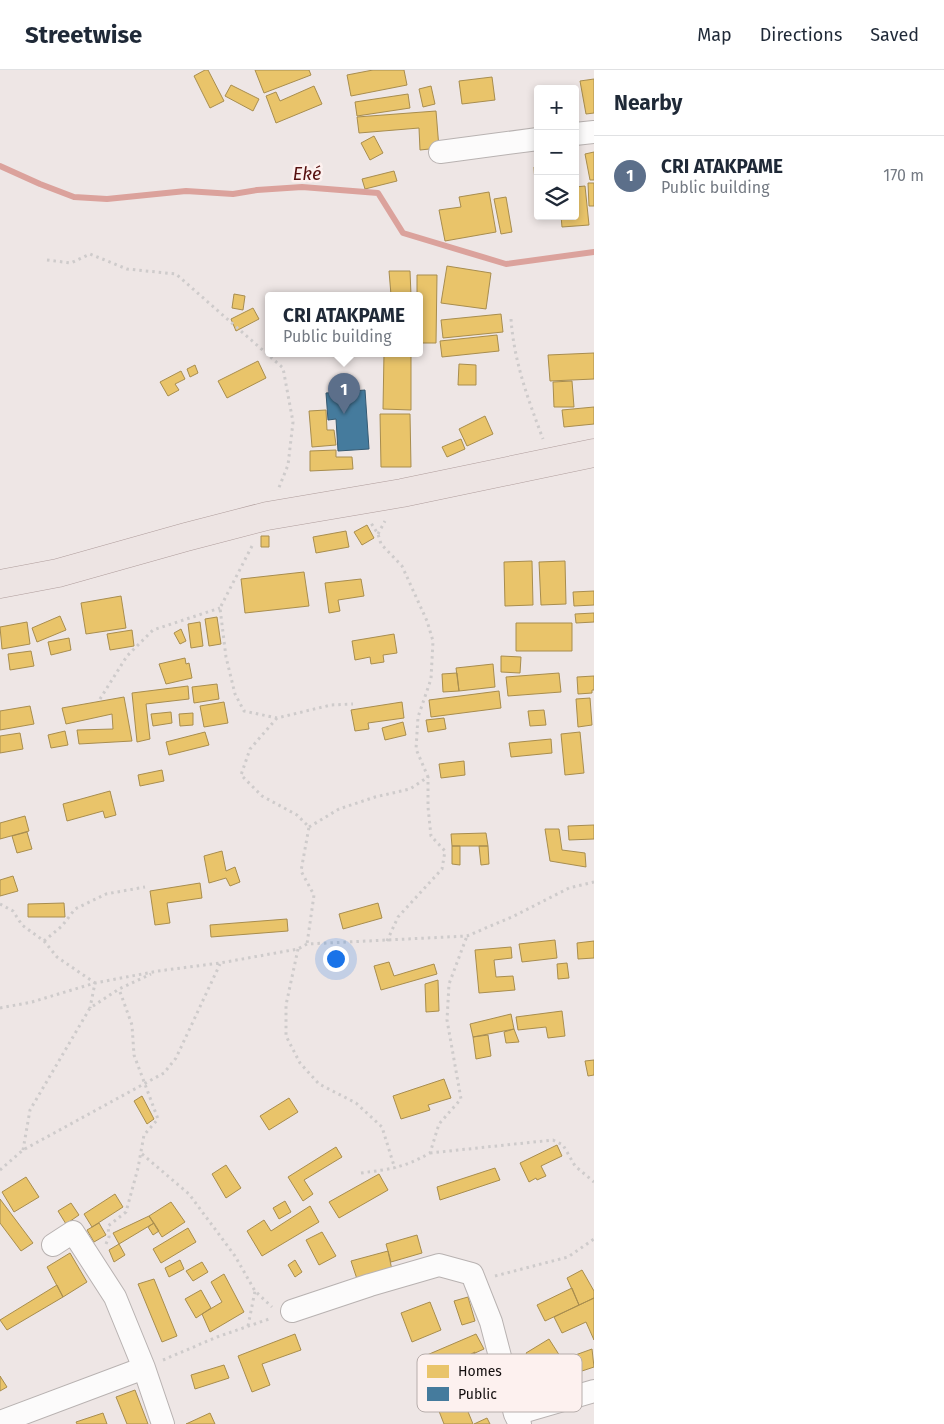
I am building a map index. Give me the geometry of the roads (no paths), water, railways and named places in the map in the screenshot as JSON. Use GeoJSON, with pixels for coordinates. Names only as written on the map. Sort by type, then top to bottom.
{"type":"FeatureCollection","features":[{"type":"Feature","properties":{"kind":"main road"},"geometry":{"type":"LineString","coordinates":[[0,584],[58,573],[267,516],[355,502],[594,453]]}},
{"type":"Feature","properties":{"kind":"street"},"geometry":{"type":"LineString","coordinates":[[579,134],[594,132]]}},
{"type":"Feature","properties":{"kind":"street"},"geometry":{"type":"LineString","coordinates":[[440,152],[534,140]]}},
{"type":"Feature","properties":{"kind":"street"},"geometry":{"type":"LineString","coordinates":[[53,1245],[73,1232],[115,1297],[144,1368],[163,1424]]}},
{"type":"Feature","properties":{"kind":"street"},"geometry":{"type":"LineString","coordinates":[[287,1313],[370,1285],[439,1265],[472,1274],[491,1322],[500,1354]]}},
{"type":"Feature","properties":{"kind":"street"},"geometry":{"type":"LineString","coordinates":[[0,1422],[144,1368]]}},
{"type":"Feature","properties":{"kind":"street"},"geometry":{"type":"LineString","coordinates":[[582,1395],[594,1391]]}},
{"type":"Feature","properties":{"kind":"street"},"geometry":{"type":"LineString","coordinates":[[518,1419],[537,1412]]}},
{"type":"Feature","properties":{"kind":"waterway","name":"Eké"},"geometry":{"type":"LineString","coordinates":[[0,166],[74,197],[107,199],[186,191],[233,194],[257,190],[302,187],[378,193],[403,233],[506,264],[594,252]]}},
{"type":"Feature","properties":{"kind":"place","name":"CRI ATAKPAME"},"geometry":{"type":"Point","coordinates":[344,414]}}]}
